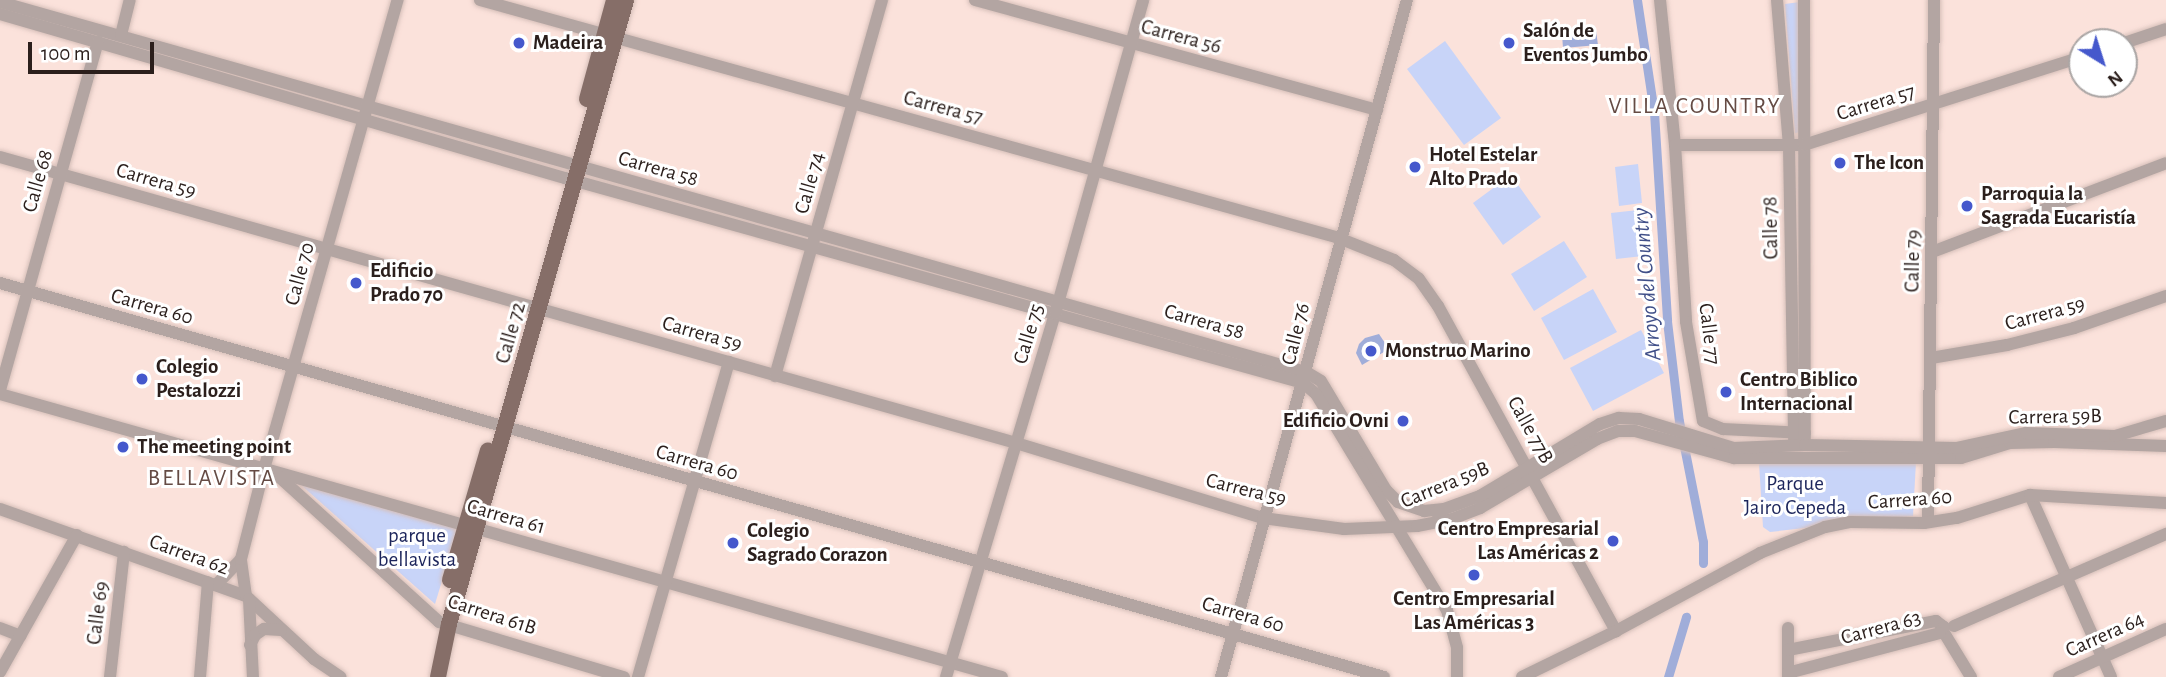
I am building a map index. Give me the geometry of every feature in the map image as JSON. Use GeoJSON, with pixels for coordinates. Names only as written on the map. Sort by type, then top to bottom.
{"type":"FeatureCollection","features":[{"type":"Feature","properties":{"kind":"main road","name":"Calle 72"},"geometry":{"type":"LineString","coordinates":[[427,677],[535,307],[610,35],[614,0]]}},
{"type":"Feature","properties":{"kind":"main road","name":"Calle 72"},"geometry":{"type":"LineString","coordinates":[[610,35],[626,0]]}},
{"type":"Feature","properties":{"kind":"main road","name":"Calle 72"},"geometry":{"type":"LineString","coordinates":[[438,677],[444,623]]}},
{"type":"Feature","properties":{"kind":"street"},"geometry":{"type":"LineString","coordinates":[[98,42],[121,35],[130,0]]}},
{"type":"Feature","properties":{"kind":"street","name":"Calle 70"},"geometry":{"type":"LineString","coordinates":[[253,677],[241,559],[269,470],[294,369],[398,0]]}},
{"type":"Feature","properties":{"kind":"street","name":"Carrera 57"},"geometry":{"type":"LineString","coordinates":[[480,0],[1342,239],[1394,260]]}},
{"type":"Feature","properties":{"kind":"street","name":"Calle 74"},"geometry":{"type":"LineString","coordinates":[[775,376],[882,0]]}},
{"type":"Feature","properties":{"kind":"street","name":"Carrera 56"},"geometry":{"type":"LineString","coordinates":[[975,0],[1377,110]]}},
{"type":"Feature","properties":{"kind":"street","name":"Calle 75"},"geometry":{"type":"LineString","coordinates":[[946,677],[948,663],[982,564],[1057,308],[1143,0]]}},
{"type":"Feature","properties":{"kind":"street","name":"Calle 76"},"geometry":{"type":"LineString","coordinates":[[1220,677],[1407,0]]}},
{"type":"Feature","properties":{"kind":"street","name":"Calle 77"},"geometry":{"type":"LineString","coordinates":[[1660,0],[1675,145],[1686,322],[1703,421],[1723,429],[1800,445]]}},
{"type":"Feature","properties":{"kind":"street","name":"Calle 78"},"geometry":{"type":"LineString","coordinates":[[1777,0],[1789,146],[1800,445]]}},
{"type":"Feature","properties":{"kind":"street","name":"Calle 78"},"geometry":{"type":"LineString","coordinates":[[1800,445],[1804,0]]}},
{"type":"Feature","properties":{"kind":"street","name":"Calle 79"},"geometry":{"type":"LineString","coordinates":[[1928,522],[1935,105],[1934,0]]}},
{"type":"Feature","properties":{"kind":"street","name":"Carrera 58"},"geometry":{"type":"LineString","coordinates":[[10,8],[121,35],[572,173],[1305,377]]}},
{"type":"Feature","properties":{"kind":"street","name":"Carrera 58"},"geometry":{"type":"LineString","coordinates":[[10,8],[98,42],[366,112]]}},
{"type":"Feature","properties":{"kind":"street"},"geometry":{"type":"LineString","coordinates":[[2138,38],[2166,29]]}},
{"type":"Feature","properties":{"kind":"street","name":"Calle 68"},"geometry":{"type":"LineString","coordinates":[[0,392],[98,42]]}},
{"type":"Feature","properties":{"kind":"street","name":"Carrera 57"},"geometry":{"type":"LineString","coordinates":[[1675,145],[1804,145],[2068,62]]}},
{"type":"Feature","properties":{"kind":"street","name":"Carrera 59"},"geometry":{"type":"LineString","coordinates":[[0,157],[1016,443],[1263,518],[1344,528],[1396,526]]}},
{"type":"Feature","properties":{"kind":"street"},"geometry":{"type":"LineString","coordinates":[[1932,252],[2166,163]]}},
{"type":"Feature","properties":{"kind":"street","name":"Calle 77B"},"geometry":{"type":"LineString","coordinates":[[1394,260],[1419,279],[1438,306],[1532,473],[1551,515],[1616,631]]}},
{"type":"Feature","properties":{"kind":"street","name":"Carrera 60"},"geometry":{"type":"LineString","coordinates":[[0,283],[982,564],[1231,631],[1384,677]]}},
{"type":"Feature","properties":{"kind":"street","name":"Carrera 59"},"geometry":{"type":"LineString","coordinates":[[1930,358],[2007,345],[2074,328],[2166,296]]}},
{"type":"Feature","properties":{"kind":"street"},"geometry":{"type":"LineString","coordinates":[[638,677],[729,362]]}},
{"type":"Feature","properties":{"kind":"street"},"geometry":{"type":"LineString","coordinates":[[1305,377],[1321,381],[1386,490],[1398,502],[1424,511],[1444,509]]}},
{"type":"Feature","properties":{"kind":"street"},"geometry":{"type":"LineString","coordinates":[[1305,377],[1447,610],[1455,638],[1458,675]]}},
{"type":"Feature","properties":{"kind":"street","name":"Carrera 61"},"geometry":{"type":"LineString","coordinates":[[0,392],[1002,677]]}},
{"type":"Feature","properties":{"kind":"street","name":"Carrera 59B"},"geometry":{"type":"LineString","coordinates":[[1396,526],[1480,496],[1618,431],[1668,434],[1734,458],[1800,445],[1928,453],[1961,458],[2010,443],[2055,437],[2115,436],[2166,421]]}},
{"type":"Feature","properties":{"kind":"street","name":"Carrera 59B"},"geometry":{"type":"LineString","coordinates":[[2055,437],[2166,446]]}},
{"type":"Feature","properties":{"kind":"street","name":"Carrera 61B"},"geometry":{"type":"LineString","coordinates":[[269,470],[444,623],[624,677]]}},
{"type":"Feature","properties":{"kind":"street","name":"Carrera 59B"},"geometry":{"type":"LineString","coordinates":[[1396,526],[1452,519],[1480,508],[1532,473]]}},
{"type":"Feature","properties":{"kind":"street"},"geometry":{"type":"LineString","coordinates":[[2029,495],[2111,677]]}},
{"type":"Feature","properties":{"kind":"street","name":"Carrera 60"},"geometry":{"type":"LineString","coordinates":[[1521,677],[1616,631],[1760,553],[1825,527],[1850,523],[1928,522],[1957,518],[2029,495],[2108,497],[2166,503]]}},
{"type":"Feature","properties":{"kind":"street","name":"Carrera 62"},"geometry":{"type":"LineString","coordinates":[[0,509],[247,598],[281,630],[341,677]]}},
{"type":"Feature","properties":{"kind":"street","name":"Carrera 63"},"geometry":{"type":"LineString","coordinates":[[1788,675],[1949,628],[2166,534]]}},
{"type":"Feature","properties":{"kind":"street"},"geometry":{"type":"LineString","coordinates":[[0,672],[77,535]]}},
{"type":"Feature","properties":{"kind":"street","name":"Calle 69"},"geometry":{"type":"LineString","coordinates":[[110,677],[124,552]]}},
{"type":"Feature","properties":{"kind":"street","name":"Calle 70"},"geometry":{"type":"LineString","coordinates":[[212,584],[241,559]]}},
{"type":"Feature","properties":{"kind":"street"},"geometry":{"type":"LineString","coordinates":[[200,677],[212,584]]}},
{"type":"Feature","properties":{"kind":"street","name":"Carrera 63"},"geometry":{"type":"LineString","coordinates":[[1788,650],[1936,621],[1949,628]]}},
{"type":"Feature","properties":{"kind":"street"},"geometry":{"type":"LineString","coordinates":[[0,628],[21,636]]}},
{"type":"Feature","properties":{"kind":"street"},"geometry":{"type":"LineString","coordinates":[[1788,628],[1788,675]]}},
{"type":"Feature","properties":{"kind":"street"},"geometry":{"type":"LineString","coordinates":[[1949,628],[1971,677]]}},
{"type":"Feature","properties":{"kind":"street"},"geometry":{"type":"LineString","coordinates":[[250,646],[255,635],[264,629],[281,630]]}},
{"type":"Feature","properties":{"kind":"street","name":"Carrera 64"},"geometry":{"type":"LineString","coordinates":[[2059,677],[2166,629]]}},
{"type":"Feature","properties":{"kind":"green space"},"geometry":{"type":"Polygon","coordinates":[[[1800,2],[1802,132],[1795,133],[1785,4],[1800,2]]]}},
{"type":"Feature","properties":{"kind":"green space"},"geometry":{"type":"Polygon","coordinates":[[[1445,41],[1501,118],[1464,145],[1407,69],[1445,41]]]}},
{"type":"Feature","properties":{"kind":"green space"},"geometry":{"type":"Polygon","coordinates":[[[1638,164],[1642,203],[1619,206],[1615,167],[1638,164]]]}},
{"type":"Feature","properties":{"kind":"green space"},"geometry":{"type":"Polygon","coordinates":[[[1511,175],[1541,217],[1503,245],[1473,203],[1511,175]]]}},
{"type":"Feature","properties":{"kind":"green space"},"geometry":{"type":"Polygon","coordinates":[[[1638,210],[1643,256],[1616,259],[1611,213],[1638,210]]]}},
{"type":"Feature","properties":{"kind":"green space"},"geometry":{"type":"Polygon","coordinates":[[[1564,241],[1587,277],[1534,311],[1511,274],[1564,241]]]}},
{"type":"Feature","properties":{"kind":"green space"},"geometry":{"type":"Polygon","coordinates":[[[1593,289],[1617,332],[1564,360],[1541,318],[1593,289]]]}},
{"type":"Feature","properties":{"kind":"green space"},"geometry":{"type":"Polygon","coordinates":[[[1641,330],[1664,373],[1593,411],[1570,368],[1641,330]]]}},
{"type":"Feature","properties":{"kind":"green space","name":"Parque Jairo Cepeda"},"geometry":{"type":"Polygon","coordinates":[[[1916,462],[1913,516],[1770,532],[1763,527],[1759,463],[1916,462]]]}},
{"type":"Feature","properties":{"kind":"green space","name":"parque bellavista"},"geometry":{"type":"Polygon","coordinates":[[[301,485],[458,528],[435,604],[301,485]]]}},
{"type":"Feature","properties":{"kind":"shaded area"},"geometry":{"type":"Polygon","coordinates":[[[1596,31],[1598,45],[1563,48],[1562,34],[1596,31]]]}},
{"type":"Feature","properties":{"kind":"shaded area","name":"Monstruo Marino"},"geometry":{"type":"Polygon","coordinates":[[[1379,334],[1389,349],[1362,365],[1356,353],[1359,344],[1365,338],[1379,334]]]}},
{"type":"Feature","properties":{"kind":"waterway","name":"Arroyo del Country"},"geometry":{"type":"LineString","coordinates":[[1637,0],[1654,112],[1667,321],[1679,421],[1703,542],[1703,563]]}},
{"type":"Feature","properties":{"kind":"waterway","name":"Arroyo del Country"},"geometry":{"type":"LineString","coordinates":[[1668,677],[1686,617]]}},
{"type":"Feature","properties":{"kind":"place","name":"Madeira"},"geometry":{"type":"Point","coordinates":[519,43]}},
{"type":"Feature","properties":{"kind":"place","name":"Salón de Eventos Jumbo"},"geometry":{"type":"Point","coordinates":[1509,43]}},
{"type":"Feature","properties":{"kind":"place","name":"The Icon"},"geometry":{"type":"Point","coordinates":[1840,163]}},
{"type":"Feature","properties":{"kind":"place","name":"Hotel Estelar Alto Prado"},"geometry":{"type":"Point","coordinates":[1415,167]}},
{"type":"Feature","properties":{"kind":"place","name":"Parroquia la Sagrada Eucaristía"},"geometry":{"type":"Point","coordinates":[1967,206]}},
{"type":"Feature","properties":{"kind":"place","name":"Edificio Prado 70"},"geometry":{"type":"Point","coordinates":[356,283]}},
{"type":"Feature","properties":{"kind":"place","name":"Monstruo Marino"},"geometry":{"type":"Point","coordinates":[1371,351]}},
{"type":"Feature","properties":{"kind":"place","name":"Colegio Pestalozzi"},"geometry":{"type":"Point","coordinates":[142,379]}},
{"type":"Feature","properties":{"kind":"place","name":"Centro Biblico Internacional"},"geometry":{"type":"Point","coordinates":[1726,392]}},
{"type":"Feature","properties":{"kind":"place","name":"Edificio Ovni"},"geometry":{"type":"Point","coordinates":[1403,421]}},
{"type":"Feature","properties":{"kind":"place","name":"The meeting point"},"geometry":{"type":"Point","coordinates":[123,447]}},
{"type":"Feature","properties":{"kind":"place","name":"Centro Empresarial Las Américas 2"},"geometry":{"type":"Point","coordinates":[1613,541]}},
{"type":"Feature","properties":{"kind":"place","name":"Colegio Sagrado Corazon"},"geometry":{"type":"Point","coordinates":[733,543]}},
{"type":"Feature","properties":{"kind":"place","name":"Centro Empresarial Las Américas 3"},"geometry":{"type":"Point","coordinates":[1474,575]}},
{"type":"Feature","properties":{"kind":"district","name":"VILLA COUNTRY"},"geometry":{"type":"Point","coordinates":[1695,107]}},
{"type":"Feature","properties":{"kind":"district","name":"BELLAVISTA"},"geometry":{"type":"Point","coordinates":[212,479]}}]}
